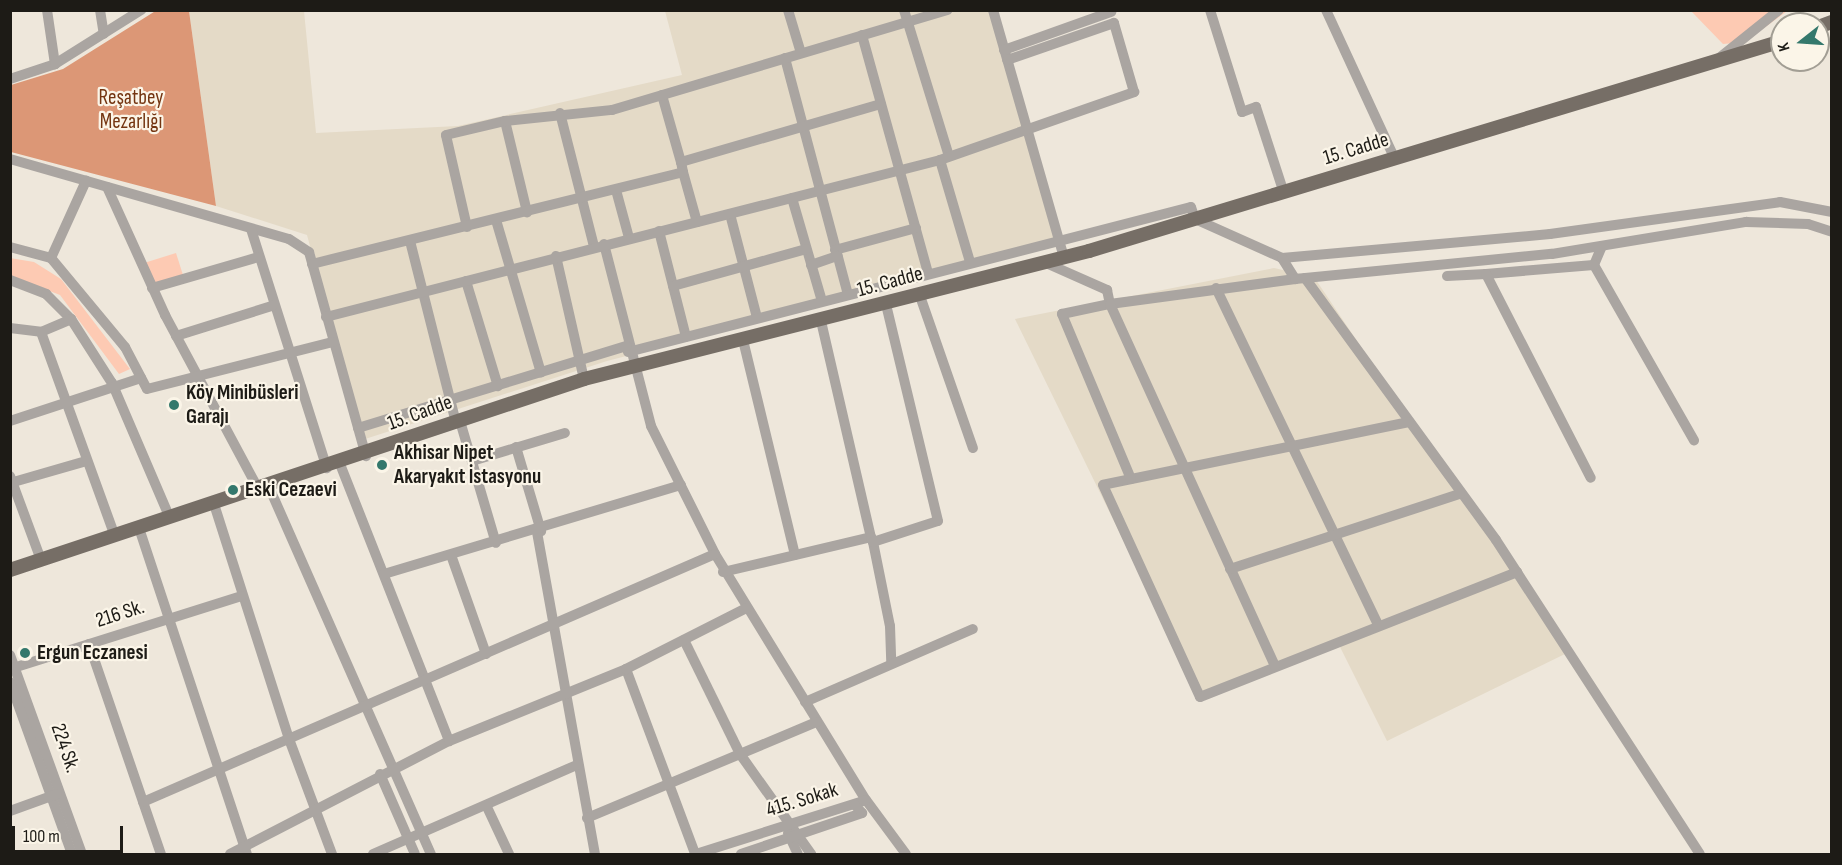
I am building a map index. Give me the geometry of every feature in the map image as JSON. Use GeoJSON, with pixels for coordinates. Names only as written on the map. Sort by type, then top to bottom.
{"type":"FeatureCollection","features":[{"type":"Feature","properties":{"kind":"main road","name":"15. Cadde"},"geometry":{"type":"LineString","coordinates":[[10,570],[366,456],[584,379],[886,305],[1064,258],[1770,45]]}},
{"type":"Feature","properties":{"kind":"street"},"geometry":{"type":"LineString","coordinates":[[47,10],[55,64]]}},
{"type":"Feature","properties":{"kind":"street"},"geometry":{"type":"LineString","coordinates":[[100,10],[104,34]]}},
{"type":"Feature","properties":{"kind":"street"},"geometry":{"type":"LineString","coordinates":[[10,79],[55,64],[141,10]]}},
{"type":"Feature","properties":{"kind":"street"},"geometry":{"type":"LineString","coordinates":[[788,10],[801,53]]}},
{"type":"Feature","properties":{"kind":"street"},"geometry":{"type":"LineString","coordinates":[[467,227],[446,135],[505,121],[560,113],[612,110],[862,35],[905,16],[947,10]]}},
{"type":"Feature","properties":{"kind":"street"},"geometry":{"type":"LineString","coordinates":[[993,10],[1056,241],[1064,258]]}},
{"type":"Feature","properties":{"kind":"street"},"geometry":{"type":"LineString","coordinates":[[1210,10],[1242,112],[1256,107],[1284,193]]}},
{"type":"Feature","properties":{"kind":"street"},"geometry":{"type":"LineString","coordinates":[[1326,10],[1395,159]]}},
{"type":"Feature","properties":{"kind":"street"},"geometry":{"type":"LineString","coordinates":[[1710,64],[1779,10]]}},
{"type":"Feature","properties":{"kind":"street"},"geometry":{"type":"LineString","coordinates":[[326,317],[426,293],[556,256],[945,158],[1134,92],[1113,15],[1005,55]]}},
{"type":"Feature","properties":{"kind":"street"},"geometry":{"type":"LineString","coordinates":[[905,16],[945,158],[970,262]]}},
{"type":"Feature","properties":{"kind":"street"},"geometry":{"type":"LineString","coordinates":[[862,35],[928,273]]}},
{"type":"Feature","properties":{"kind":"street"},"geometry":{"type":"LineString","coordinates":[[785,58],[845,295],[838,317]]}},
{"type":"Feature","properties":{"kind":"street"},"geometry":{"type":"LineString","coordinates":[[662,95],[697,222]]}},
{"type":"Feature","properties":{"kind":"street"},"geometry":{"type":"LineString","coordinates":[[312,264],[616,190],[881,104]]}},
{"type":"Feature","properties":{"kind":"street"},"geometry":{"type":"LineString","coordinates":[[560,113],[581,199],[599,245],[651,426],[723,572],[866,800],[906,855]]}},
{"type":"Feature","properties":{"kind":"street"},"geometry":{"type":"LineString","coordinates":[[505,121],[526,212]]}},
{"type":"Feature","properties":{"kind":"street"},"geometry":{"type":"LineString","coordinates":[[10,159],[289,239],[309,252],[366,456]]}},
{"type":"Feature","properties":{"kind":"street"},"geometry":{"type":"LineString","coordinates":[[51,258],[86,181]]}},
{"type":"Feature","properties":{"kind":"street"},"geometry":{"type":"LineString","coordinates":[[107,187],[176,336],[264,488],[365,707],[385,772],[415,855]]}},
{"type":"Feature","properties":{"kind":"street"},"geometry":{"type":"LineString","coordinates":[[616,190],[629,238]]}},
{"type":"Feature","properties":{"kind":"street"},"geometry":{"type":"LineString","coordinates":[[792,198],[822,301]]}},
{"type":"Feature","properties":{"kind":"street"},"geometry":{"type":"LineString","coordinates":[[1282,258],[1550,234],[1779,202],[1832,212]]}},
{"type":"Feature","properties":{"kind":"street"},"geometry":{"type":"LineString","coordinates":[[358,428],[580,361],[686,337],[970,262],[1191,207],[1196,219],[1282,258],[1300,278],[1409,422],[1517,572],[1700,855]]}},
{"type":"Feature","properties":{"kind":"street"},"geometry":{"type":"LineString","coordinates":[[729,214],[757,318]]}},
{"type":"Feature","properties":{"kind":"street"},"geometry":{"type":"LineString","coordinates":[[496,220],[541,372]]}},
{"type":"Feature","properties":{"kind":"street"},"geometry":{"type":"LineString","coordinates":[[1131,479],[1062,315],[1110,304],[1215,288],[1602,246],[1755,222],[1808,224],[1832,232]]}},
{"type":"Feature","properties":{"kind":"street"},"geometry":{"type":"LineString","coordinates":[[811,265],[836,253],[916,228]]}},
{"type":"Feature","properties":{"kind":"street"},"geometry":{"type":"LineString","coordinates":[[251,229],[272,306],[333,466],[384,574],[428,680],[449,741]]}},
{"type":"Feature","properties":{"kind":"street"},"geometry":{"type":"LineString","coordinates":[[659,231],[686,337]]}},
{"type":"Feature","properties":{"kind":"street"},"geometry":{"type":"LineString","coordinates":[[410,241],[426,293],[449,400],[472,460],[496,543]]}},
{"type":"Feature","properties":{"kind":"street"},"geometry":{"type":"LineString","coordinates":[[1594,265],[1602,246]]}},
{"type":"Feature","properties":{"kind":"street"},"geometry":{"type":"LineString","coordinates":[[10,247],[51,258],[125,347],[147,389],[333,342]]}},
{"type":"Feature","properties":{"kind":"street"},"geometry":{"type":"LineString","coordinates":[[673,286],[806,249]]}},
{"type":"Feature","properties":{"kind":"street"},"geometry":{"type":"LineString","coordinates":[[556,256],[584,379]]}},
{"type":"Feature","properties":{"kind":"street"},"geometry":{"type":"LineString","coordinates":[[152,288],[259,257]]}},
{"type":"Feature","properties":{"kind":"street"},"geometry":{"type":"LineString","coordinates":[[1046,263],[1107,290],[1110,304],[1275,666]]}},
{"type":"Feature","properties":{"kind":"street"},"geometry":{"type":"LineString","coordinates":[[1447,276],[1594,265]]}},
{"type":"Feature","properties":{"kind":"street"},"geometry":{"type":"LineString","coordinates":[[1594,265],[1694,440]]}},
{"type":"Feature","properties":{"kind":"street"},"geometry":{"type":"LineString","coordinates":[[948,289],[952,267]]}},
{"type":"Feature","properties":{"kind":"street"},"geometry":{"type":"LineString","coordinates":[[1486,274],[1591,478]]}},
{"type":"Feature","properties":{"kind":"street"},"geometry":{"type":"LineString","coordinates":[[10,280],[46,294],[70,319],[112,383],[170,518]]}},
{"type":"Feature","properties":{"kind":"street"},"geometry":{"type":"LineString","coordinates":[[466,281],[498,386]]}},
{"type":"Feature","properties":{"kind":"street"},"geometry":{"type":"LineString","coordinates":[[1215,288],[1378,625]]}},
{"type":"Feature","properties":{"kind":"street"},"geometry":{"type":"LineString","coordinates":[[920,296],[973,448]]}},
{"type":"Feature","properties":{"kind":"street"},"geometry":{"type":"LineString","coordinates":[[723,572],[872,540],[938,521],[886,305]]}},
{"type":"Feature","properties":{"kind":"street"},"geometry":{"type":"LineString","coordinates":[[176,336],[272,306]]}},
{"type":"Feature","properties":{"kind":"street"},"geometry":{"type":"LineString","coordinates":[[10,328],[41,332],[70,319]]}},
{"type":"Feature","properties":{"kind":"street"},"geometry":{"type":"LineString","coordinates":[[821,321],[890,626],[891,661]]}},
{"type":"Feature","properties":{"kind":"street"},"geometry":{"type":"LineString","coordinates":[[41,332],[63,402],[115,536]]}},
{"type":"Feature","properties":{"kind":"street"},"geometry":{"type":"LineString","coordinates":[[743,340],[795,555]]}},
{"type":"Feature","properties":{"kind":"street"},"geometry":{"type":"LineString","coordinates":[[10,421],[112,383],[141,378]]}},
{"type":"Feature","properties":{"kind":"street"},"geometry":{"type":"LineString","coordinates":[[1409,422],[1103,485],[1200,697],[1517,572]]}},
{"type":"Feature","properties":{"kind":"street"},"geometry":{"type":"LineString","coordinates":[[472,460],[565,433]]}},
{"type":"Feature","properties":{"kind":"street"},"geometry":{"type":"LineString","coordinates":[[516,447],[539,532],[563,695],[595,855]]}},
{"type":"Feature","properties":{"kind":"street"},"geometry":{"type":"LineString","coordinates":[[41,560],[11,480],[86,460]]}},
{"type":"Feature","properties":{"kind":"street"},"geometry":{"type":"LineString","coordinates":[[384,574],[539,532],[681,485]]}},
{"type":"Feature","properties":{"kind":"street"},"geometry":{"type":"LineString","coordinates":[[1230,569],[1333,533],[1460,494]]}},
{"type":"Feature","properties":{"kind":"street"},"geometry":{"type":"LineString","coordinates":[[214,504],[241,596],[289,739],[332,855]]}},
{"type":"Feature","properties":{"kind":"street"},"geometry":{"type":"LineString","coordinates":[[139,528],[245,850]]}},
{"type":"Feature","properties":{"kind":"street"},"geometry":{"type":"LineString","coordinates":[[143,802],[715,554]]}},
{"type":"Feature","properties":{"kind":"street"},"geometry":{"type":"LineString","coordinates":[[451,555],[486,654]]}},
{"type":"Feature","properties":{"kind":"street","name":"216 Sk."},"geometry":{"type":"LineString","coordinates":[[14,668],[241,596]]}},
{"type":"Feature","properties":{"kind":"street"},"geometry":{"type":"LineString","coordinates":[[230,855],[245,850],[313,807],[449,741],[626,669],[746,608]]}},
{"type":"Feature","properties":{"kind":"street"},"geometry":{"type":"LineString","coordinates":[[805,702],[891,661],[974,629]]}},
{"type":"Feature","properties":{"kind":"street"},"geometry":{"type":"LineString","coordinates":[[684,640],[740,754],[795,837],[811,855]]}},
{"type":"Feature","properties":{"kind":"street"},"geometry":{"type":"LineString","coordinates":[[89,644],[161,855]]}},
{"type":"Feature","properties":{"kind":"street","name":"224 Sk."},"geometry":{"type":"LineString","coordinates":[[10,655],[56,794],[82,855]]}},
{"type":"Feature","properties":{"kind":"street"},"geometry":{"type":"LineString","coordinates":[[626,669],[695,855]]}},
{"type":"Feature","properties":{"kind":"street"},"geometry":{"type":"LineString","coordinates":[[10,682],[56,794],[72,855]]}},
{"type":"Feature","properties":{"kind":"street"},"geometry":{"type":"LineString","coordinates":[[587,818],[817,722]]}},
{"type":"Feature","properties":{"kind":"street"},"geometry":{"type":"LineString","coordinates":[[373,855],[487,807],[577,765]]}},
{"type":"Feature","properties":{"kind":"street"},"geometry":{"type":"LineString","coordinates":[[385,772],[421,833],[431,855]]}},
{"type":"Feature","properties":{"kind":"street"},"geometry":{"type":"LineString","coordinates":[[10,811],[56,794]]}},
{"type":"Feature","properties":{"kind":"street"},"geometry":{"type":"LineString","coordinates":[[855,805],[866,800]]}},
{"type":"Feature","properties":{"kind":"street","name":"415. Sokak"},"geometry":{"type":"LineString","coordinates":[[695,855],[787,824],[855,805],[862,813],[741,855]]}},
{"type":"Feature","properties":{"kind":"street"},"geometry":{"type":"LineString","coordinates":[[487,807],[509,855]]}},
{"type":"Feature","properties":{"kind":"street"},"geometry":{"type":"LineString","coordinates":[[795,837],[798,855]]}},
{"type":"Feature","properties":{"kind":"shaded area"},"geometry":{"type":"Polygon","coordinates":[[[189,11],[304,11],[316,133],[458,126],[682,75],[665,11],[996,11],[1061,243],[607,361],[362,440],[307,235],[216,206],[189,11]]]}},
{"type":"Feature","properties":{"kind":"shaded area"},"geometry":{"type":"Polygon","coordinates":[[[1691,11],[1787,11],[1770,12],[1770,24],[1745,42],[1723,44],[1691,11]]]}},
{"type":"Feature","properties":{"kind":"shaded area"},"geometry":{"type":"Polygon","coordinates":[[[176,253],[183,275],[154,285],[144,263],[176,253]]]}},
{"type":"Feature","properties":{"kind":"shaded area"},"geometry":{"type":"Polygon","coordinates":[[[10,258],[34,262],[61,279],[130,369],[119,374],[60,295],[11,276],[10,258]]]}},
{"type":"Feature","properties":{"kind":"shaded area"},"geometry":{"type":"Polygon","coordinates":[[[1274,268],[1314,277],[1567,653],[1387,741],[1337,641],[1200,697],[1015,319],[1274,268]]]}},
{"type":"Feature","properties":{"kind":"green space","name":"Reşatbey Mezarlığı"},"geometry":{"type":"Polygon","coordinates":[[[157,10],[189,11],[216,206],[11,152],[11,85],[63,69],[157,10]]]}},
{"type":"Feature","properties":{"kind":"place","name":"Köy Minibüsleri Garajı"},"geometry":{"type":"Point","coordinates":[174,405]}},
{"type":"Feature","properties":{"kind":"place","name":"Akhisar Nipet Akaryakıt İstasyonu"},"geometry":{"type":"Point","coordinates":[382,465]}},
{"type":"Feature","properties":{"kind":"place","name":"Eski Cezaevi"},"geometry":{"type":"Point","coordinates":[233,490]}},
{"type":"Feature","properties":{"kind":"place","name":"Ergun Eczanesi"},"geometry":{"type":"Point","coordinates":[25,653]}}]}
